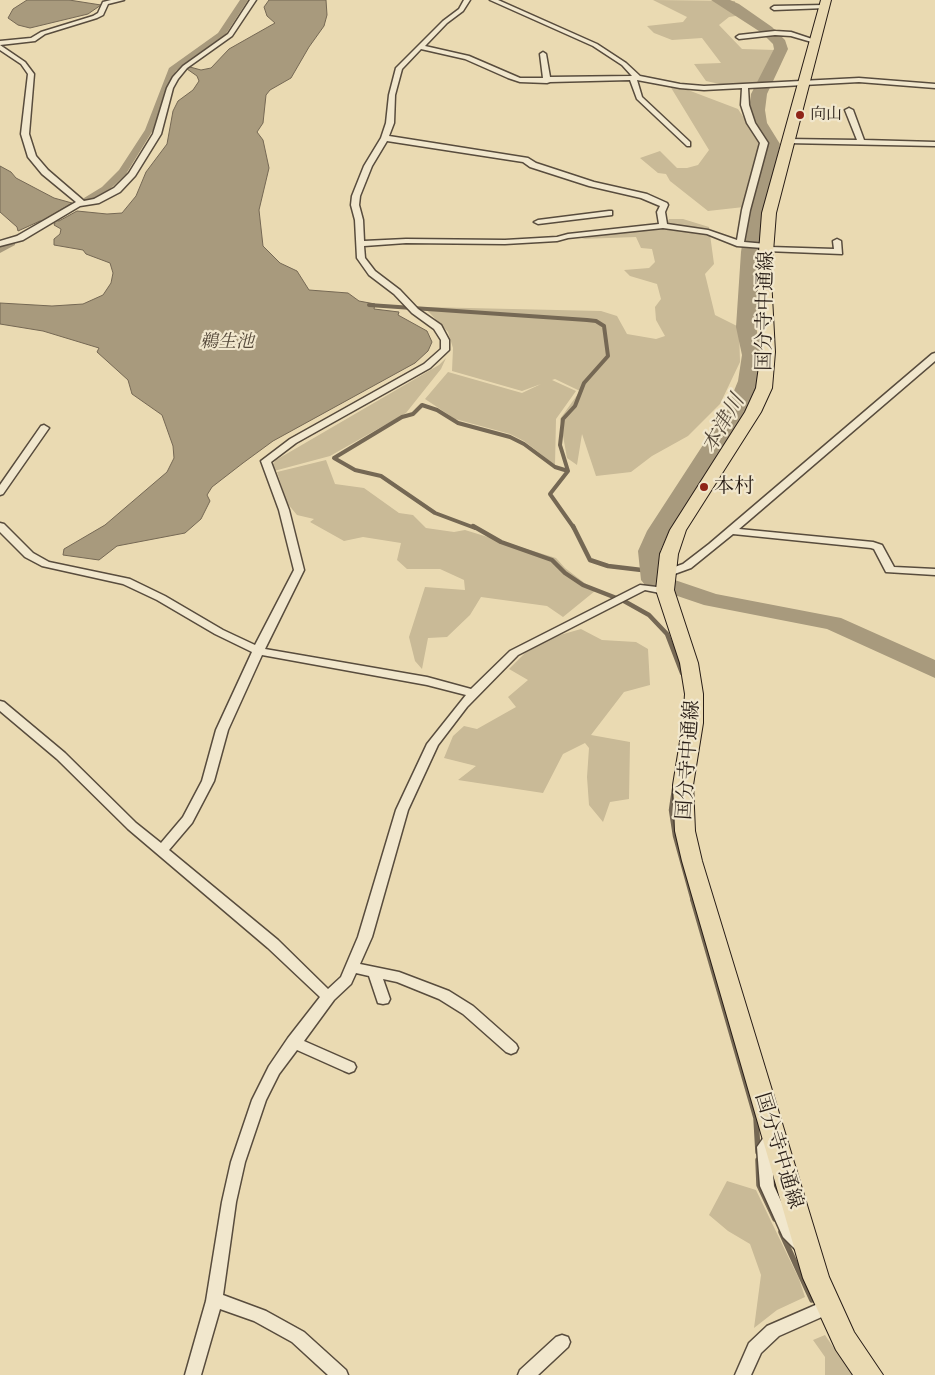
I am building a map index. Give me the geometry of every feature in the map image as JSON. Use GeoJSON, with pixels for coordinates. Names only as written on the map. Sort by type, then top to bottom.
{"type":"FeatureCollection","features":[{"type":"Feature","properties":{"kind":"main road","name":"国分寺中通線"},"geometry":{"type":"LineString","coordinates":[[825,4],[769,213],[764,247],[768,352],[764,388],[753,412],[678,530],[665,583],[688,664],[694,694],[693,723],[683,785],[685,831],[809,1253],[828,1307],[845,1341],[869,1375]]}},
{"type":"Feature","properties":{"kind":"street"},"geometry":{"type":"LineString","coordinates":[[0,43],[32,40],[43,33],[96,17],[101,14],[105,3],[121,0]]}},
{"type":"Feature","properties":{"kind":"street"},"geometry":{"type":"LineString","coordinates":[[0,244],[20,238],[80,204],[106,196],[117,190],[132,174],[157,134],[170,88],[175,78],[185,67],[230,35],[253,0]]}},
{"type":"Feature","properties":{"kind":"street"},"geometry":{"type":"LineString","coordinates":[[162,850],[188,820],[208,781],[222,730],[258,651],[299,570],[284,510],[266,461],[293,441],[427,366],[441,356],[446,345],[441,330],[366,266],[361,258],[356,196],[368,166],[385,138],[390,123],[392,95],[399,68],[461,10],[467,0]]}},
{"type":"Feature","properties":{"kind":"street"},"geometry":{"type":"LineString","coordinates":[[493,0],[595,44],[624,64],[635,78],[639,98],[687,144]]}},
{"type":"Feature","properties":{"kind":"street"},"geometry":{"type":"LineString","coordinates":[[774,8],[825,4]]}},
{"type":"Feature","properties":{"kind":"street"},"geometry":{"type":"LineString","coordinates":[[739,37],[775,33],[791,34],[815,41]]}},
{"type":"Feature","properties":{"kind":"street"},"geometry":{"type":"LineString","coordinates":[[0,47],[23,63],[31,74],[25,134],[32,157],[45,172],[80,204]]}},
{"type":"Feature","properties":{"kind":"street"},"geometry":{"type":"LineString","coordinates":[[419,48],[468,57],[510,77],[547,81],[635,78],[690,87],[768,86],[804,82],[871,80],[935,86]]}},
{"type":"Feature","properties":{"kind":"street"},"geometry":{"type":"LineString","coordinates":[[543,54],[547,81]]}},
{"type":"Feature","properties":{"kind":"street"},"geometry":{"type":"LineString","coordinates":[[742,245],[746,210],[764,143],[751,123],[745,105],[745,86]]}},
{"type":"Feature","properties":{"kind":"street"},"geometry":{"type":"LineString","coordinates":[[849,110],[861,141]]}},
{"type":"Feature","properties":{"kind":"street"},"geometry":{"type":"LineString","coordinates":[[385,138],[525,160],[533,165],[592,184],[644,196],[664,205],[662,212],[663,226]]}},
{"type":"Feature","properties":{"kind":"street"},"geometry":{"type":"LineString","coordinates":[[788,141],[935,144]]}},
{"type":"Feature","properties":{"kind":"street"},"geometry":{"type":"LineString","coordinates":[[541,212],[540,221],[554,221],[609,213]]}},
{"type":"Feature","properties":{"kind":"street"},"geometry":{"type":"LineString","coordinates":[[554,221],[562,238]]}},
{"type":"Feature","properties":{"kind":"street"},"geometry":{"type":"LineString","coordinates":[[359,244],[406,241],[505,242],[562,238],[663,226],[708,232],[742,245],[839,252],[837,242]]}},
{"type":"Feature","properties":{"kind":"street"},"geometry":{"type":"LineString","coordinates":[[194,1375],[214,1301],[227,1211],[238,1162],[259,1100],[274,1070],[294,1042],[329,996],[346,980],[365,937],[402,810],[433,744],[473,693],[514,653],[618,599],[644,587],[665,583],[935,356]]}},
{"type":"Feature","properties":{"kind":"street"},"geometry":{"type":"LineString","coordinates":[[0,492],[44,428]]}},
{"type":"Feature","properties":{"kind":"street"},"geometry":{"type":"LineString","coordinates":[[0,526],[29,555],[46,564],[126,580],[219,632],[258,651],[426,681],[473,693]]}},
{"type":"Feature","properties":{"kind":"street"},"geometry":{"type":"LineString","coordinates":[[729,531],[873,546],[878,548],[890,570],[935,572]]}},
{"type":"Feature","properties":{"kind":"street"},"geometry":{"type":"LineString","coordinates":[[0,704],[61,756],[132,826],[273,944],[322,992],[329,996]]}},
{"type":"Feature","properties":{"kind":"street"},"geometry":{"type":"LineString","coordinates":[[352,967],[374,971],[420,985],[444,996],[468,1010],[511,1048]]}},
{"type":"Feature","properties":{"kind":"street"},"geometry":{"type":"LineString","coordinates":[[374,971],[383,1000]]}},
{"type":"Feature","properties":{"kind":"street"},"geometry":{"type":"LineString","coordinates":[[294,1042],[349,1067]]}},
{"type":"Feature","properties":{"kind":"street"},"geometry":{"type":"LineString","coordinates":[[214,1301],[225,1302],[260,1316],[298,1336],[340,1375]]}},
{"type":"Feature","properties":{"kind":"street"},"geometry":{"type":"LineString","coordinates":[[743,1375],[755,1348],[772,1331],[828,1307]]}},
{"type":"Feature","properties":{"kind":"street"},"geometry":{"type":"LineString","coordinates":[[526,1375],[562,1342]]}},
{"type":"Feature","properties":{"kind":"shaded area"},"geometry":{"type":"Polygon","coordinates":[[[653,0],[735,1],[735,7],[742,15],[729,17],[719,25],[742,49],[775,50],[758,83],[724,85],[706,81],[694,64],[721,63],[702,38],[672,40],[654,33],[647,26],[683,22],[687,17],[653,0]]]}},
{"type":"Feature","properties":{"kind":"shaded area"},"geometry":{"type":"Polygon","coordinates":[[[670,86],[680,87],[738,109],[760,142],[744,207],[708,211],[670,181],[666,174],[658,173],[640,158],[660,151],[677,168],[687,168],[698,165],[709,150],[670,86]]]}},
{"type":"Feature","properties":{"kind":"shaded area"},"geometry":{"type":"Polygon","coordinates":[[[669,219],[683,219],[709,227],[714,264],[705,274],[715,315],[739,327],[740,362],[720,404],[688,436],[652,456],[631,472],[596,476],[582,434],[577,465],[567,458],[560,419],[580,391],[555,379],[552,380],[576,391],[556,419],[555,465],[524,441],[510,434],[455,419],[425,399],[448,372],[522,393],[541,384],[522,391],[452,371],[453,348],[448,332],[424,307],[601,311],[617,316],[627,334],[656,339],[665,336],[656,320],[655,307],[661,299],[657,284],[630,276],[624,270],[649,268],[655,262],[652,249],[641,248],[636,237],[581,239],[601,234],[664,228],[669,219]]]}},
{"type":"Feature","properties":{"kind":"shaded area"},"geometry":{"type":"Polygon","coordinates":[[[446,358],[441,369],[406,413],[330,456],[274,471],[273,464],[276,460],[439,365],[446,358]]]}},
{"type":"Feature","properties":{"kind":"shaded area"},"geometry":{"type":"Polygon","coordinates":[[[326,460],[335,484],[364,488],[399,513],[413,515],[426,528],[454,532],[465,530],[556,558],[565,568],[595,591],[563,617],[547,606],[481,597],[470,615],[447,637],[428,638],[422,669],[415,661],[409,637],[425,587],[465,590],[464,580],[440,569],[407,569],[397,560],[401,543],[363,537],[344,541],[310,522],[314,519],[297,515],[287,503],[277,472],[326,460]]]}},
{"type":"Feature","properties":{"kind":"shaded area"},"geometry":{"type":"Polygon","coordinates":[[[581,629],[602,640],[636,642],[648,649],[650,685],[624,692],[591,735],[630,742],[629,799],[610,802],[603,822],[589,805],[587,777],[589,748],[585,743],[563,754],[543,793],[458,780],[476,766],[444,758],[453,736],[464,726],[477,729],[516,707],[508,697],[528,680],[509,669],[529,649],[560,635],[581,629]]]}},
{"type":"Feature","properties":{"kind":"shaded area"},"geometry":{"type":"Polygon","coordinates":[[[727,1181],[756,1190],[799,1279],[805,1297],[777,1310],[754,1328],[761,1275],[750,1244],[728,1231],[709,1215],[727,1181]]]}},
{"type":"Feature","properties":{"kind":"shaded area"},"geometry":{"type":"Polygon","coordinates":[[[825,1335],[852,1375],[825,1375],[825,1357],[813,1340],[825,1335]]]}},
{"type":"Feature","properties":{"kind":"water"},"geometry":{"type":"Polygon","coordinates":[[[27,0],[69,0],[101,5],[88,14],[30,28],[18,25],[8,18],[13,9],[27,0]]]}},
{"type":"Feature","properties":{"kind":"water","name":"鵜生池"},"geometry":{"type":"Polygon","coordinates":[[[269,0],[326,0],[327,15],[324,26],[291,78],[270,90],[266,95],[263,123],[257,132],[263,140],[269,168],[259,210],[263,246],[280,263],[297,271],[309,290],[348,293],[359,301],[375,304],[374,309],[399,312],[398,315],[427,331],[432,342],[428,351],[415,363],[273,441],[243,463],[212,487],[207,495],[210,501],[201,519],[185,533],[117,546],[99,560],[63,555],[64,549],[105,525],[167,472],[174,458],[173,446],[162,415],[132,394],[128,380],[97,352],[99,348],[43,331],[0,324],[0,303],[52,306],[83,304],[103,295],[111,283],[113,273],[110,263],[86,254],[83,250],[54,245],[54,239],[60,234],[61,229],[54,225],[55,223],[40,221],[18,231],[17,227],[0,212],[0,166],[11,172],[16,178],[54,198],[72,203],[47,218],[59,221],[77,211],[107,214],[122,213],[136,196],[146,172],[167,144],[173,111],[178,101],[193,90],[199,81],[197,76],[187,69],[190,67],[201,70],[211,68],[229,49],[275,23],[267,16],[264,7],[269,0]]]}},
{"type":"Feature","properties":{"kind":"waterway"},"geometry":{"type":"LineString","coordinates":[[87,200],[105,189],[123,172],[149,130],[172,70],[221,35],[244,0]]}},
{"type":"Feature","properties":{"kind":"waterway","name":"本津川"},"geometry":{"type":"LineString","coordinates":[[718,0],[734,7],[767,30],[780,43],[781,49],[759,94],[757,110],[759,123],[772,144],[757,206],[750,252],[746,327],[752,355],[748,381],[737,408],[717,442],[658,531],[649,551],[650,571],[653,580],[712,600],[833,623],[935,670]]}},
{"type":"Feature","properties":{"kind":"waterway"},"geometry":{"type":"LineString","coordinates":[[0,250],[12,243]]}},
{"type":"Feature","properties":{"kind":"waterway"},"geometry":{"type":"LineString","coordinates":[[369,305],[587,320],[596,321],[604,326],[608,356],[584,383],[575,406],[563,419],[560,445],[568,471]]}},
{"type":"Feature","properties":{"kind":"waterway"},"geometry":{"type":"LineString","coordinates":[[475,528],[435,513],[381,476],[355,470],[334,458],[402,417],[413,414],[422,405],[437,410],[458,423],[510,437],[524,444],[555,467],[568,471]]}},
{"type":"Feature","properties":{"kind":"waterway"},"geometry":{"type":"LineString","coordinates":[[568,471],[550,494],[574,528]]}},
{"type":"Feature","properties":{"kind":"waterway"},"geometry":{"type":"LineString","coordinates":[[473,526],[501,542],[552,560],[565,573],[583,585],[624,601],[649,615],[667,634],[682,673]]}},
{"type":"Feature","properties":{"kind":"waterway"},"geometry":{"type":"LineString","coordinates":[[574,528],[590,560],[608,566],[650,571]]}},
{"type":"Feature","properties":{"kind":"waterway"},"geometry":{"type":"LineString","coordinates":[[674,789],[671,810],[675,836],[693,901]]}},
{"type":"Feature","properties":{"kind":"waterway"},"geometry":{"type":"LineString","coordinates":[[693,900],[756,1118],[758,1152]]}},
{"type":"Feature","properties":{"kind":"waterway"},"geometry":{"type":"LineString","coordinates":[[758,1160],[759,1185],[775,1219]]}},
{"type":"Feature","properties":{"kind":"waterway"},"geometry":{"type":"LineString","coordinates":[[781,1232],[812,1300]]}},
{"type":"Feature","properties":{"kind":"place","name":"向山"},"geometry":{"type":"Point","coordinates":[800,115]}},
{"type":"Feature","properties":{"kind":"place","name":"本村"},"geometry":{"type":"Point","coordinates":[704,487]}}]}
